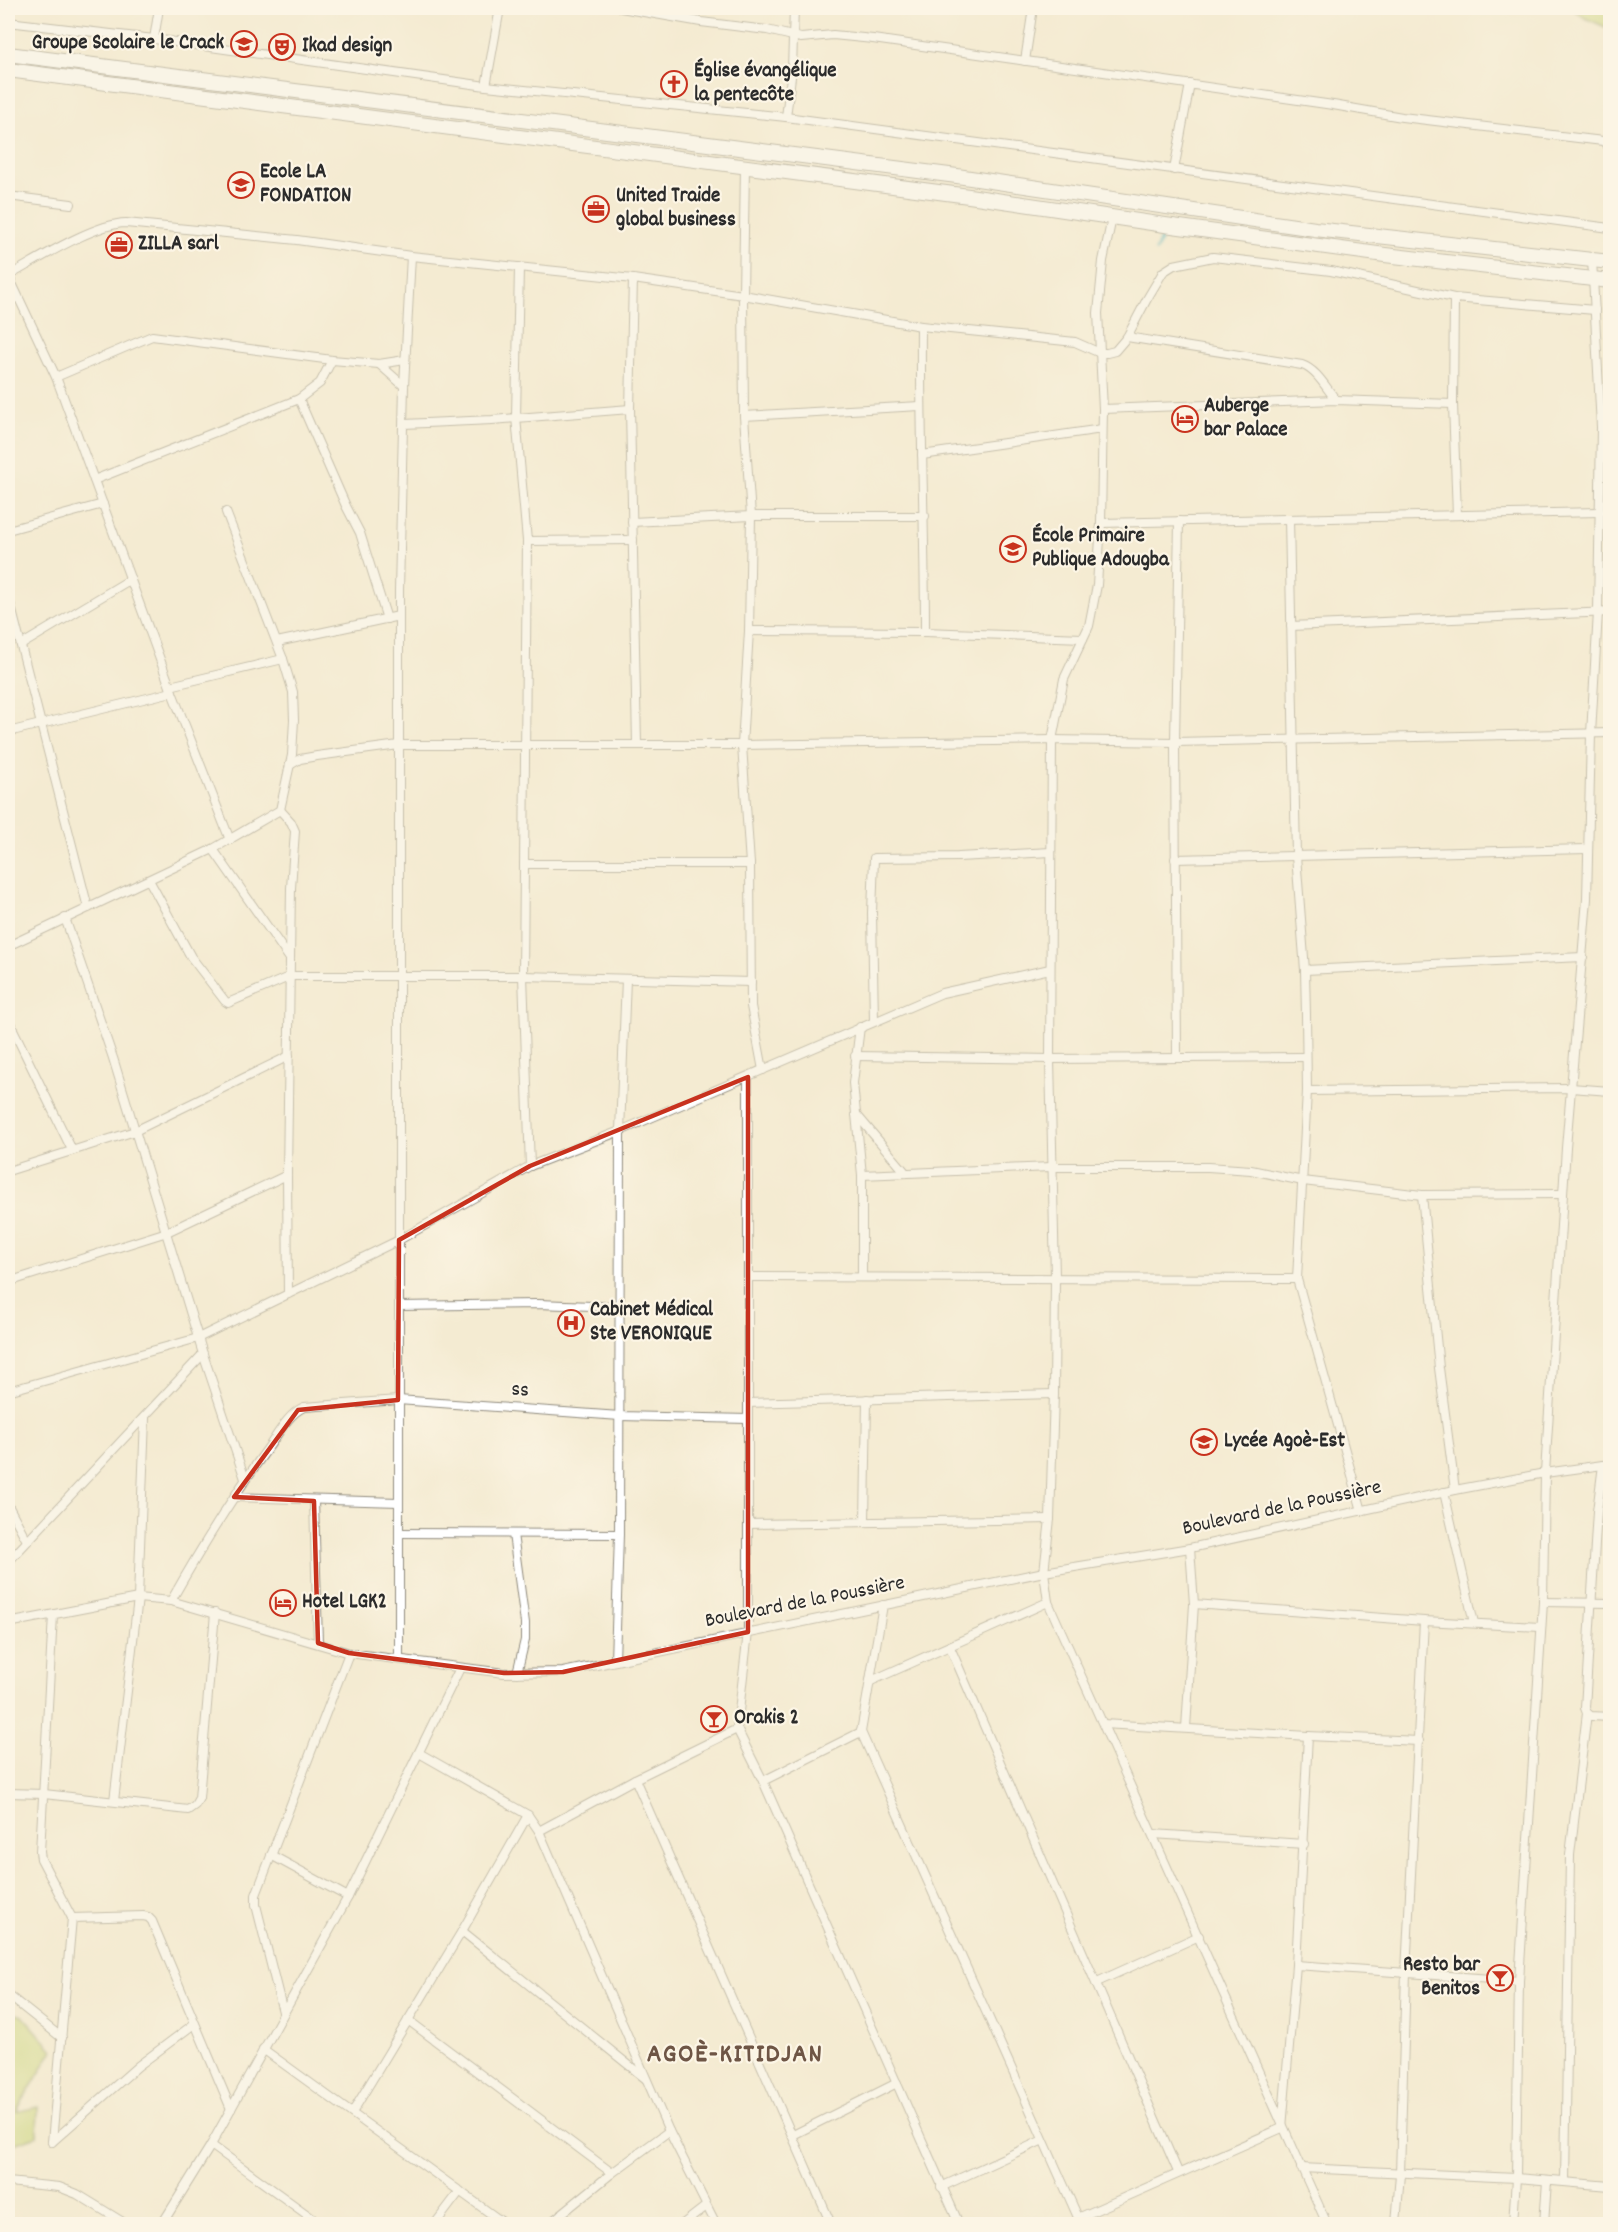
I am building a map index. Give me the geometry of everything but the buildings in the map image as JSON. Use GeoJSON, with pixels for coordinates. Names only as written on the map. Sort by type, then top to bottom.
{"type":"FeatureCollection","features":[{"type":"Feature","properties":{"kind":"main road"},"geometry":{"type":"LineString","coordinates":[[8,54],[957,176],[1315,229],[1611,262]]}},
{"type":"Feature","properties":{"kind":"main road"},"geometry":{"type":"LineString","coordinates":[[8,70],[969,196],[1385,255],[1611,281]]}},
{"type":"Feature","properties":{"kind":"street"},"geometry":{"type":"LineString","coordinates":[[154,39],[159,8]]}},
{"type":"Feature","properties":{"kind":"street"},"geometry":{"type":"LineString","coordinates":[[486,86],[500,8]]}},
{"type":"Feature","properties":{"kind":"street"},"geometry":{"type":"LineString","coordinates":[[621,8],[767,30],[794,37],[833,35],[859,38],[1190,84],[1402,117],[1603,141],[1611,148]]}},
{"type":"Feature","properties":{"kind":"street"},"geometry":{"type":"LineString","coordinates":[[786,117],[792,69],[794,8]]}},
{"type":"Feature","properties":{"kind":"street"},"geometry":{"type":"LineString","coordinates":[[1025,61],[1033,8]]}},
{"type":"Feature","properties":{"kind":"street"},"geometry":{"type":"LineString","coordinates":[[8,22],[154,39],[486,86],[786,117],[1174,170],[1610,225]]}},
{"type":"Feature","properties":{"kind":"street"},"geometry":{"type":"LineString","coordinates":[[1174,170],[1190,84]]}},
{"type":"Feature","properties":{"kind":"street"},"geometry":{"type":"LineString","coordinates":[[745,166],[744,416],[751,516],[749,631],[742,745],[750,864],[751,1006],[763,1070]]}},
{"type":"Feature","properties":{"kind":"street"},"geometry":{"type":"LineString","coordinates":[[8,196],[71,204]]}},
{"type":"Feature","properties":{"kind":"street"},"geometry":{"type":"LineString","coordinates":[[1112,218],[1100,287],[1098,313],[1102,409],[1101,523],[1094,607],[1064,679],[1052,740],[1050,1059],[1054,1394],[1050,1519],[1044,1572],[1048,1602],[1327,2224]]}},
{"type":"Feature","properties":{"kind":"street"},"geometry":{"type":"LineString","coordinates":[[230,840],[171,689],[56,377],[8,275],[97,230],[113,224],[126,223],[297,240],[411,256],[633,279],[743,295],[921,327],[1075,342],[1100,352],[1115,351],[1127,337],[1163,272],[1174,265],[1213,256],[1330,271],[1454,298],[1594,310]]}},
{"type":"Feature","properties":{"kind":"street"},"geometry":{"type":"LineString","coordinates":[[399,1659],[399,616],[404,386],[411,256]]}},
{"type":"Feature","properties":{"kind":"street"},"geometry":{"type":"LineString","coordinates":[[1513,2224],[1516,2178],[1519,1981],[1543,1602],[1545,1473],[1563,1194],[1583,957],[1598,612],[1601,427],[1592,259]]}},
{"type":"Feature","properties":{"kind":"street"},"geometry":{"type":"LineString","coordinates":[[519,267],[516,417],[527,541],[524,976],[530,1166]]}},
{"type":"Feature","properties":{"kind":"street"},"geometry":{"type":"LineString","coordinates":[[633,279],[630,409],[637,744]]}},
{"type":"Feature","properties":{"kind":"street"},"geometry":{"type":"LineString","coordinates":[[1454,298],[1453,404],[1457,514]]}},
{"type":"Feature","properties":{"kind":"street"},"geometry":{"type":"LineString","coordinates":[[921,327],[920,406],[925,516],[925,632]]}},
{"type":"Feature","properties":{"kind":"street"},"geometry":{"type":"LineString","coordinates":[[56,377],[152,336],[332,360],[379,364],[405,360]]}},
{"type":"Feature","properties":{"kind":"street"},"geometry":{"type":"LineString","coordinates":[[1127,337],[1309,367],[1336,400]]}},
{"type":"Feature","properties":{"kind":"street"},"geometry":{"type":"LineString","coordinates":[[94,480],[299,399],[321,383],[332,360]]}},
{"type":"Feature","properties":{"kind":"street"},"geometry":{"type":"LineString","coordinates":[[379,364],[404,386]]}},
{"type":"Feature","properties":{"kind":"street"},"geometry":{"type":"LineString","coordinates":[[299,399],[360,533],[387,619]]}},
{"type":"Feature","properties":{"kind":"street"},"geometry":{"type":"LineString","coordinates":[[1102,409],[1336,400],[1453,404]]}},
{"type":"Feature","properties":{"kind":"street"},"geometry":{"type":"LineString","coordinates":[[744,416],[920,406]]}},
{"type":"Feature","properties":{"kind":"street"},"geometry":{"type":"LineString","coordinates":[[404,423],[492,420],[630,409]]}},
{"type":"Feature","properties":{"kind":"street"},"geometry":{"type":"LineString","coordinates":[[1601,427],[1611,425]]}},
{"type":"Feature","properties":{"kind":"street"},"geometry":{"type":"LineString","coordinates":[[922,455],[1102,429]]}},
{"type":"Feature","properties":{"kind":"street"},"geometry":{"type":"LineString","coordinates":[[8,530],[103,504]]}},
{"type":"Feature","properties":{"kind":"street"},"geometry":{"type":"LineString","coordinates":[[8,946],[213,849],[280,810],[290,765],[295,701],[277,642],[226,512]]}},
{"type":"Feature","properties":{"kind":"street"},"geometry":{"type":"LineString","coordinates":[[1101,523],[1600,512]]}},
{"type":"Feature","properties":{"kind":"street"},"geometry":{"type":"LineString","coordinates":[[632,522],[751,516],[925,516]]}},
{"type":"Feature","properties":{"kind":"street"},"geometry":{"type":"LineString","coordinates":[[1289,519],[1296,856],[1305,970],[1307,1090],[1297,1279],[1362,1511]]}},
{"type":"Feature","properties":{"kind":"street"},"geometry":{"type":"LineString","coordinates":[[1177,1057],[1175,742],[1179,522]]}},
{"type":"Feature","properties":{"kind":"street"},"geometry":{"type":"LineString","coordinates":[[527,541],[633,540]]}},
{"type":"Feature","properties":{"kind":"street"},"geometry":{"type":"LineString","coordinates":[[21,645],[132,579]]}},
{"type":"Feature","properties":{"kind":"street"},"geometry":{"type":"LineString","coordinates":[[8,595],[88,908]]}},
{"type":"Feature","properties":{"kind":"street"},"geometry":{"type":"LineString","coordinates":[[1291,626],[1611,612]]}},
{"type":"Feature","properties":{"kind":"street"},"geometry":{"type":"LineString","coordinates":[[277,642],[399,616]]}},
{"type":"Feature","properties":{"kind":"street"},"geometry":{"type":"LineString","coordinates":[[749,631],[925,632],[1083,638]]}},
{"type":"Feature","properties":{"kind":"street"},"geometry":{"type":"LineString","coordinates":[[8,732],[283,659]]}},
{"type":"Feature","properties":{"kind":"street"},"geometry":{"type":"LineString","coordinates":[[290,765],[300,759],[399,745],[742,745],[1052,740],[1175,742],[1611,733]]}},
{"type":"Feature","properties":{"kind":"street"},"geometry":{"type":"LineString","coordinates":[[280,810],[291,822],[295,831],[291,888],[287,1175],[288,1294]]}},
{"type":"Feature","properties":{"kind":"street"},"geometry":{"type":"LineString","coordinates":[[213,849],[290,960]]}},
{"type":"Feature","properties":{"kind":"street"},"geometry":{"type":"LineString","coordinates":[[1175,859],[1587,849]]}},
{"type":"Feature","properties":{"kind":"street"},"geometry":{"type":"LineString","coordinates":[[874,1021],[872,914],[874,858],[958,857],[1051,852]]}},
{"type":"Feature","properties":{"kind":"street"},"geometry":{"type":"LineString","coordinates":[[524,864],[750,864]]}},
{"type":"Feature","properties":{"kind":"street"},"geometry":{"type":"LineString","coordinates":[[149,880],[191,957],[225,1001],[232,1002],[291,976],[524,976],[751,982]]}},
{"type":"Feature","properties":{"kind":"street"},"geometry":{"type":"LineString","coordinates":[[65,918],[113,1058],[203,1354],[245,1479],[198,1553],[171,1601]]}},
{"type":"Feature","properties":{"kind":"street"},"geometry":{"type":"LineString","coordinates":[[1305,970],[1583,957]]}},
{"type":"Feature","properties":{"kind":"street"},"geometry":{"type":"LineString","coordinates":[[8,1391],[198,1338],[399,1240],[530,1166],[620,1131],[874,1021],[959,988],[1050,969]]}},
{"type":"Feature","properties":{"kind":"street"},"geometry":{"type":"LineString","coordinates":[[615,1661],[619,1534],[620,1131],[626,979]]}},
{"type":"Feature","properties":{"kind":"street"},"geometry":{"type":"LineString","coordinates":[[8,1019],[72,1150]]}},
{"type":"Feature","properties":{"kind":"street"},"geometry":{"type":"LineString","coordinates":[[861,1027],[855,1056],[853,1083],[862,1175],[862,1276]]}},
{"type":"Feature","properties":{"kind":"street"},"geometry":{"type":"LineString","coordinates":[[8,1171],[135,1131],[289,1056]]}},
{"type":"Feature","properties":{"kind":"street"},"geometry":{"type":"LineString","coordinates":[[855,1056],[1050,1059],[1306,1057]]}},
{"type":"Feature","properties":{"kind":"street"},"geometry":{"type":"LineString","coordinates":[[748,1077],[748,1632],[737,1729],[763,1781],[959,2224]]}},
{"type":"Feature","properties":{"kind":"street"},"geometry":{"type":"LineString","coordinates":[[1307,1090],[1571,1088],[1611,1091]]}},
{"type":"Feature","properties":{"kind":"street"},"geometry":{"type":"LineString","coordinates":[[856,1114],[906,1173]]}},
{"type":"Feature","properties":{"kind":"street"},"geometry":{"type":"LineString","coordinates":[[862,1175],[1052,1167],[1229,1168],[1251,1170],[1303,1181],[1422,1195],[1563,1194]]}},
{"type":"Feature","properties":{"kind":"street"},"geometry":{"type":"LineString","coordinates":[[8,1282],[167,1232],[287,1175]]}},
{"type":"Feature","properties":{"kind":"street"},"geometry":{"type":"LineString","coordinates":[[1422,1195],[1439,1368],[1455,1490]]}},
{"type":"Feature","properties":{"kind":"street"},"geometry":{"type":"LineString","coordinates":[[748,1277],[1297,1279]]}},
{"type":"Feature","properties":{"kind":"street"},"geometry":{"type":"LineString","coordinates":[[399,1306],[538,1304],[620,1307]]}},
{"type":"Feature","properties":{"kind":"street"},"geometry":{"type":"LineString","coordinates":[[8,1562],[203,1354]]}},
{"type":"Feature","properties":{"kind":"street"},"geometry":{"type":"LineString","coordinates":[[748,1403],[1054,1394]]}},
{"type":"Feature","properties":{"kind":"street"},"geometry":{"type":"LineString","coordinates":[[865,1522],[867,1399]]}},
{"type":"Feature","properties":{"kind":"street","name":"ss"},"geometry":{"type":"LineString","coordinates":[[245,1479],[292,1414],[304,1407],[398,1400],[620,1416],[748,1419]]}},
{"type":"Feature","properties":{"kind":"street"},"geometry":{"type":"LineString","coordinates":[[114,1801],[138,1598],[145,1418]]}},
{"type":"Feature","properties":{"kind":"street"},"geometry":{"type":"LineString","coordinates":[[1564,2182],[1570,1855],[1587,1713],[1585,1708],[1597,1511],[1607,1465]]}},
{"type":"Feature","properties":{"kind":"street","name":"Boulevard de la Poussière"},"geometry":{"type":"LineString","coordinates":[[8,1623],[138,1598],[171,1601],[349,1653],[460,1668],[517,1673],[563,1672],[1044,1572],[1190,1548],[1444,1492],[1545,1473],[1607,1465]]}},
{"type":"Feature","properties":{"kind":"street"},"geometry":{"type":"LineString","coordinates":[[1444,1492],[1474,1623]]}},
{"type":"Feature","properties":{"kind":"street"},"geometry":{"type":"LineString","coordinates":[[234,1497],[399,1502]]}},
{"type":"Feature","properties":{"kind":"street"},"geometry":{"type":"LineString","coordinates":[[314,1501],[318,1643]]}},
{"type":"Feature","properties":{"kind":"street"},"geometry":{"type":"LineString","coordinates":[[8,1505],[27,1541]]}},
{"type":"Feature","properties":{"kind":"street"},"geometry":{"type":"LineString","coordinates":[[748,1524],[1050,1519]]}},
{"type":"Feature","properties":{"kind":"street"},"geometry":{"type":"LineString","coordinates":[[399,1533],[619,1534]]}},
{"type":"Feature","properties":{"kind":"street"},"geometry":{"type":"LineString","coordinates":[[513,1534],[525,1623],[525,1640],[517,1673]]}},
{"type":"Feature","properties":{"kind":"street"},"geometry":{"type":"LineString","coordinates":[[1186,1728],[1194,1604],[1190,1548]]}},
{"type":"Feature","properties":{"kind":"street"},"geometry":{"type":"LineString","coordinates":[[871,1681],[1048,1602]]}},
{"type":"Feature","properties":{"kind":"street"},"geometry":{"type":"LineString","coordinates":[[1543,1602],[1611,1603]]}},
{"type":"Feature","properties":{"kind":"street"},"geometry":{"type":"LineString","coordinates":[[1194,1604],[1540,1627]]}},
{"type":"Feature","properties":{"kind":"street"},"geometry":{"type":"LineString","coordinates":[[883,1605],[861,1732],[1080,2221],[1178,2172],[1282,2128]]}},
{"type":"Feature","properties":{"kind":"street"},"geometry":{"type":"LineString","coordinates":[[8,1793],[44,1794],[188,1810],[195,1805],[200,1798],[214,1613]]}},
{"type":"Feature","properties":{"kind":"street"},"geometry":{"type":"LineString","coordinates":[[53,1615],[41,1859],[72,1918],[52,2142],[138,2066],[195,2024]]}},
{"type":"Feature","properties":{"kind":"street"},"geometry":{"type":"LineString","coordinates":[[1396,2224],[1424,1621]]}},
{"type":"Feature","properties":{"kind":"street"},"geometry":{"type":"LineString","coordinates":[[950,1647],[1178,2172]]}},
{"type":"Feature","properties":{"kind":"street"},"geometry":{"type":"LineString","coordinates":[[283,2012],[255,1900],[349,1653]]}},
{"type":"Feature","properties":{"kind":"street"},"geometry":{"type":"LineString","coordinates":[[162,2224],[211,2145],[348,1897],[460,1668]]}},
{"type":"Feature","properties":{"kind":"street"},"geometry":{"type":"LineString","coordinates":[[1587,1713],[1591,1716],[1611,1717]]}},
{"type":"Feature","properties":{"kind":"street"},"geometry":{"type":"LineString","coordinates":[[1103,1724],[1419,1741]]}},
{"type":"Feature","properties":{"kind":"street"},"geometry":{"type":"LineString","coordinates":[[539,1831],[635,1779],[737,1729]]}},
{"type":"Feature","properties":{"kind":"street"},"geometry":{"type":"LineString","coordinates":[[763,1781],[861,1732]]}},
{"type":"Feature","properties":{"kind":"street"},"geometry":{"type":"LineString","coordinates":[[1282,2128],[1296,1965],[1308,1736]]}},
{"type":"Feature","properties":{"kind":"street"},"geometry":{"type":"LineString","coordinates":[[419,1753],[528,1815],[539,1831],[669,2131],[705,2207],[716,2224]]}},
{"type":"Feature","properties":{"kind":"street"},"geometry":{"type":"LineString","coordinates":[[635,1779],[831,2224]]}},
{"type":"Feature","properties":{"kind":"street"},"geometry":{"type":"LineString","coordinates":[[352,2113],[462,1931],[528,1815]]}},
{"type":"Feature","properties":{"kind":"street"},"geometry":{"type":"LineString","coordinates":[[1153,1834],[1304,1844]]}},
{"type":"Feature","properties":{"kind":"street"},"geometry":{"type":"LineString","coordinates":[[271,1854],[348,1897]]}},
{"type":"Feature","properties":{"kind":"street"},"geometry":{"type":"LineString","coordinates":[[72,1918],[148,1917],[152,1921],[231,2109]]}},
{"type":"Feature","properties":{"kind":"street"},"geometry":{"type":"LineString","coordinates":[[462,1931],[648,2082]]}},
{"type":"Feature","properties":{"kind":"street"},"geometry":{"type":"LineString","coordinates":[[1097,1982],[1199,1936]]}},
{"type":"Feature","properties":{"kind":"street"},"geometry":{"type":"LineString","coordinates":[[1296,1965],[1519,1981]]}},
{"type":"Feature","properties":{"kind":"street"},"geometry":{"type":"LineString","coordinates":[[8,1995],[62,2038]]}},
{"type":"Feature","properties":{"kind":"street"},"geometry":{"type":"LineString","coordinates":[[408,2020],[612,2173]]}},
{"type":"Feature","properties":{"kind":"street"},"geometry":{"type":"LineString","coordinates":[[263,2049],[505,2224]]}},
{"type":"Feature","properties":{"kind":"street"},"geometry":{"type":"LineString","coordinates":[[793,2136],[897,2083]]}},
{"type":"Feature","properties":{"kind":"street"},"geometry":{"type":"LineString","coordinates":[[549,2224],[669,2131]]}},
{"type":"Feature","properties":{"kind":"street"},"geometry":{"type":"LineString","coordinates":[[941,2187],[1043,2140]]}},
{"type":"Feature","properties":{"kind":"street"},"geometry":{"type":"LineString","coordinates":[[211,2145],[320,2224]]}},
{"type":"Feature","properties":{"kind":"street"},"geometry":{"type":"LineString","coordinates":[[1301,2168],[1516,2178],[1611,2186]]}},
{"type":"Feature","properties":{"kind":"street"},"geometry":{"type":"LineString","coordinates":[[1544,2224],[1547,2181]]}},
{"type":"Feature","properties":{"kind":"street"},"geometry":{"type":"LineString","coordinates":[[8,2182],[59,2187],[77,2194],[126,2224]]}},
{"type":"Feature","properties":{"kind":"street"},"geometry":{"type":"LineString","coordinates":[[435,2224],[460,2191]]}},
{"type":"Feature","properties":{"kind":"street"},"geometry":{"type":"LineString","coordinates":[[683,2224],[705,2207]]}},
{"type":"Feature","properties":{"kind":"highlighted area"},"geometry":{"type":"Polygon","coordinates":[[[748,1077],[748,1632],[563,1672],[504,1673],[349,1653],[318,1643],[314,1501],[234,1497],[298,1410],[398,1400],[399,1240],[530,1166],[748,1077]]]}},
{"type":"Feature","properties":{"kind":"green space"},"geometry":{"type":"Polygon","coordinates":[[[1571,8],[1610,8],[1610,29],[1585,18],[1571,8]]]}},
{"type":"Feature","properties":{"kind":"green space"},"geometry":{"type":"Polygon","coordinates":[[[8,2012],[23,2016],[53,2050],[16,2112],[38,2107],[37,2136],[8,2146],[8,2012]]]}},
{"type":"Feature","properties":{"kind":"waterway"},"geometry":{"type":"LineString","coordinates":[[1156,251],[1164,231]]}},
{"type":"Feature","properties":{"kind":"place","name":"Groupe Scolaire le Crack"},"geometry":{"type":"Point","coordinates":[244,44]}},
{"type":"Feature","properties":{"kind":"place","name":"Ikad design"},"geometry":{"type":"Point","coordinates":[282,47]}},
{"type":"Feature","properties":{"kind":"place","name":"Église évangélique la pentecôte"},"geometry":{"type":"Point","coordinates":[674,84]}},
{"type":"Feature","properties":{"kind":"place","name":"Ecole LA FONDATION"},"geometry":{"type":"Point","coordinates":[241,185]}},
{"type":"Feature","properties":{"kind":"place","name":"United Traide global business"},"geometry":{"type":"Point","coordinates":[596,209]}},
{"type":"Feature","properties":{"kind":"place","name":"ZILLA sarl"},"geometry":{"type":"Point","coordinates":[119,245]}},
{"type":"Feature","properties":{"kind":"place","name":"Auberge bar Palace"},"geometry":{"type":"Point","coordinates":[1185,419]}},
{"type":"Feature","properties":{"kind":"place","name":"École Primaire Publique Adougba"},"geometry":{"type":"Point","coordinates":[1013,549]}},
{"type":"Feature","properties":{"kind":"place","name":"Cabinet Médical Ste VERONIQUE"},"geometry":{"type":"Point","coordinates":[571,1323]}},
{"type":"Feature","properties":{"kind":"place","name":"Lycée Agoè-Est"},"geometry":{"type":"Point","coordinates":[1204,1442]}},
{"type":"Feature","properties":{"kind":"place","name":"Hotel LGK2"},"geometry":{"type":"Point","coordinates":[283,1603]}},
{"type":"Feature","properties":{"kind":"place","name":"Orakis 2"},"geometry":{"type":"Point","coordinates":[714,1719]}},
{"type":"Feature","properties":{"kind":"place","name":"Resto bar Benitos"},"geometry":{"type":"Point","coordinates":[1500,1978]}},
{"type":"Feature","properties":{"kind":"district","name":"AGOÈ-KITIDJAN"},"geometry":{"type":"Point","coordinates":[735,2055]}}]}
